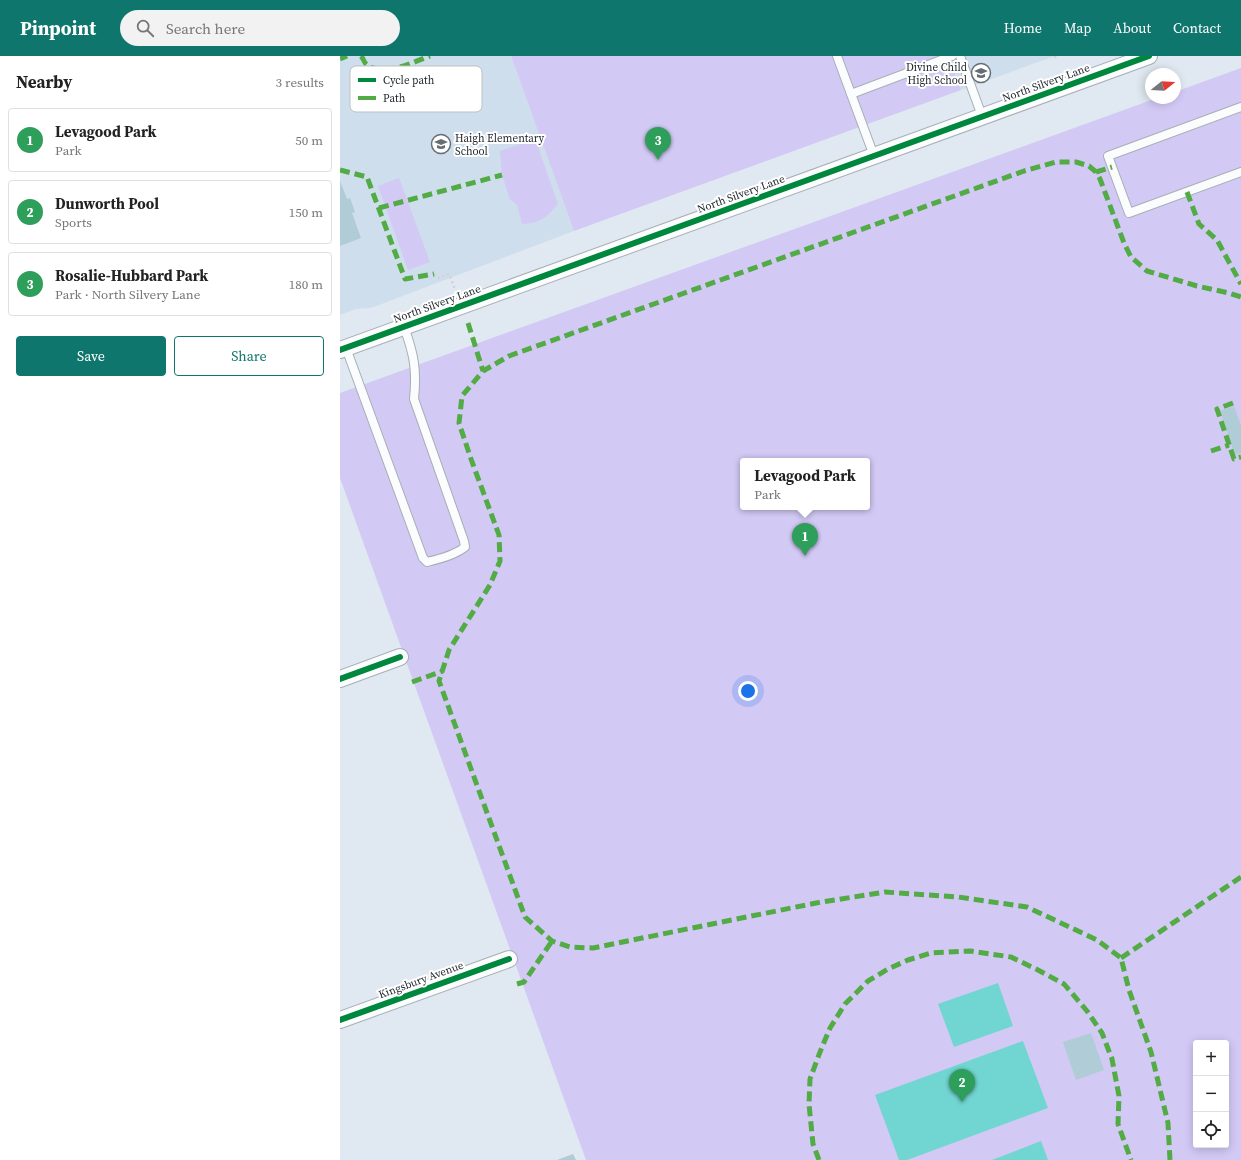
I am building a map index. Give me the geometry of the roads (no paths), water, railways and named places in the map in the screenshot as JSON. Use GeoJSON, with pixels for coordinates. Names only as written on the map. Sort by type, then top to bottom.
{"type":"FeatureCollection","features":[{"type":"Feature","properties":{"kind":"street","name":"North Silvery Lane"},"geometry":{"type":"LineString","coordinates":[[343,349],[1149,56]]}},
{"type":"Feature","properties":{"kind":"street"},"geometry":{"type":"LineString","coordinates":[[340,679],[400,657]]}},
{"type":"Feature","properties":{"kind":"street","name":"Kingsbury Avenue"},"geometry":{"type":"LineString","coordinates":[[340,1020],[508,959]]}},
{"type":"Feature","properties":{"kind":"lane"},"geometry":{"type":"LineString","coordinates":[[837,56],[874,156]]}},
{"type":"Feature","properties":{"kind":"lane"},"geometry":{"type":"LineString","coordinates":[[851,94],[952,56]]}},
{"type":"Feature","properties":{"kind":"lane"},"geometry":{"type":"LineString","coordinates":[[960,56],[982,116]]}},
{"type":"Feature","properties":{"kind":"lane"},"geometry":{"type":"LineString","coordinates":[[1241,107],[1108,156],[1129,213],[1241,172]]}},
{"type":"Feature","properties":{"kind":"lane"},"geometry":{"type":"LineString","coordinates":[[343,349],[423,558],[427,562],[460,551],[465,547],[464,541],[414,400],[416,383],[413,352],[404,327]]}},
{"type":"Feature","properties":{"kind":"place","name":"Divine Child High School"},"geometry":{"type":"Point","coordinates":[981,73]}},
{"type":"Feature","properties":{"kind":"place","name":"Haigh Elementary School"},"geometry":{"type":"Point","coordinates":[441,144]}},
{"type":"Feature","properties":{"kind":"place","name":"Rosalie-Hubbard Park"},"geometry":{"type":"Point","coordinates":[658,160]}},
{"type":"Feature","properties":{"kind":"place","name":"Levagood Park"},"geometry":{"type":"Point","coordinates":[805,556]}},
{"type":"Feature","properties":{"kind":"place","name":"Dunworth Pool"},"geometry":{"type":"Point","coordinates":[962,1102]}}]}
